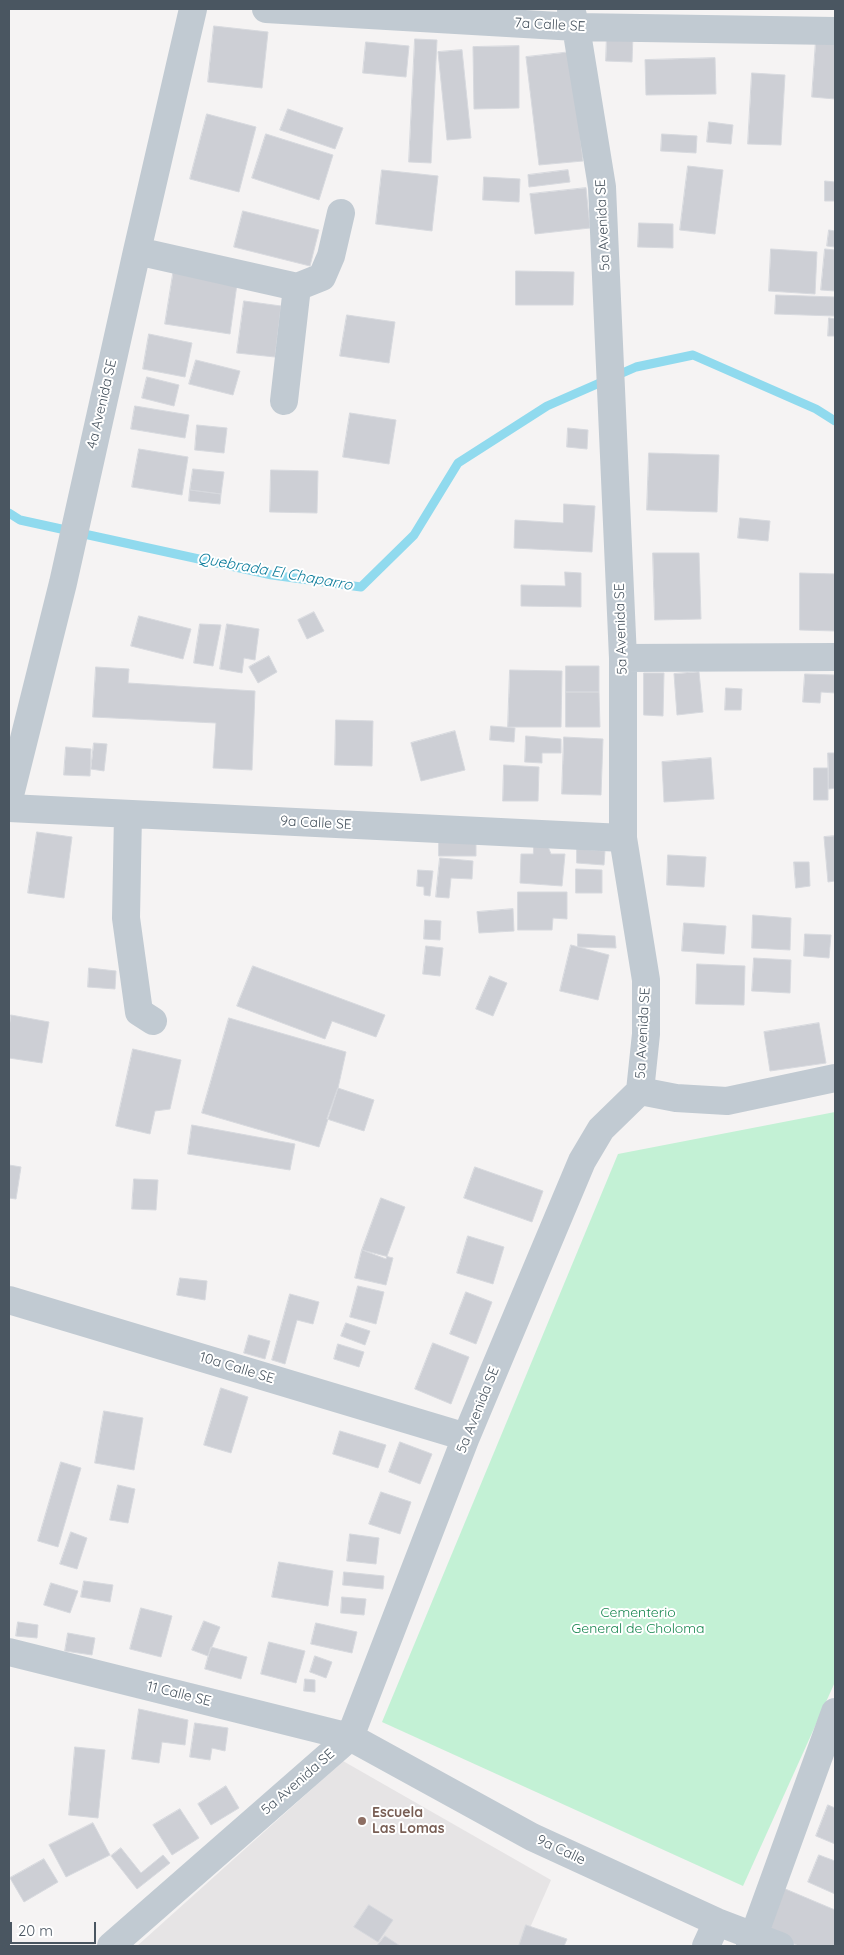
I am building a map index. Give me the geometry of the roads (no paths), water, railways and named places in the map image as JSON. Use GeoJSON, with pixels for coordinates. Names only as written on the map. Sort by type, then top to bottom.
{"type":"FeatureCollection","features":[{"type":"Feature","properties":{"kind":"street","name":"4a Avenida SE"},"geometry":{"type":"LineString","coordinates":[[9,799],[63,583],[137,251],[194,9]]}},
{"type":"Feature","properties":{"kind":"street","name":"7a Calle SE"},"geometry":{"type":"LineString","coordinates":[[266,9],[573,18],[835,31]]}},
{"type":"Feature","properties":{"kind":"street","name":"5a Avenida SE"},"geometry":{"type":"LineString","coordinates":[[111,1946],[350,1737],[466,1437],[582,1161],[601,1128],[640,1091],[646,1034],[646,980],[623,838],[623,658],[602,187],[573,18]]}},
{"type":"Feature","properties":{"kind":"street"},"geometry":{"type":"LineString","coordinates":[[137,251],[297,288],[322,277],[331,256],[341,213]]}},
{"type":"Feature","properties":{"kind":"street"},"geometry":{"type":"LineString","coordinates":[[284,401],[297,288]]}},
{"type":"Feature","properties":{"kind":"street"},"geometry":{"type":"LineString","coordinates":[[623,658],[835,657]]}},
{"type":"Feature","properties":{"kind":"street","name":"9a Calle SE"},"geometry":{"type":"LineString","coordinates":[[9,808],[623,838]]}},
{"type":"Feature","properties":{"kind":"street"},"geometry":{"type":"LineString","coordinates":[[128,814],[126,918],[139,1012],[153,1022]]}},
{"type":"Feature","properties":{"kind":"street"},"geometry":{"type":"LineString","coordinates":[[640,1091],[676,1098],[727,1101],[835,1078]]}},
{"type":"Feature","properties":{"kind":"street","name":"10a Calle SE"},"geometry":{"type":"LineString","coordinates":[[9,1300],[466,1437]]}},
{"type":"Feature","properties":{"kind":"street","name":"11 Calle SE"},"geometry":{"type":"LineString","coordinates":[[9,1652],[350,1737]]}},
{"type":"Feature","properties":{"kind":"street"},"geometry":{"type":"LineString","coordinates":[[752,1941],[835,1712]]}},
{"type":"Feature","properties":{"kind":"street","name":"9a Calle"},"geometry":{"type":"LineString","coordinates":[[350,1737],[532,1837],[717,1922],[752,1941],[780,1946]]}},
{"type":"Feature","properties":{"kind":"street"},"geometry":{"type":"LineString","coordinates":[[706,1946],[717,1922]]}},
{"type":"Feature","properties":{"kind":"waterway","name":"Quebrada El Chaparro"},"geometry":{"type":"LineString","coordinates":[[9,513],[20,520],[272,575],[361,587],[414,535],[458,463],[547,406],[636,367],[693,355],[816,409],[835,421]]}},
{"type":"Feature","properties":{"kind":"place","name":"Escuela Las Lomas"},"geometry":{"type":"Point","coordinates":[362,1821]}},
{"type":"Feature","properties":{"kind":"park label","name":"Cementerio General de Choloma"},"geometry":{"type":"Point","coordinates":[638,1622]}}]}
